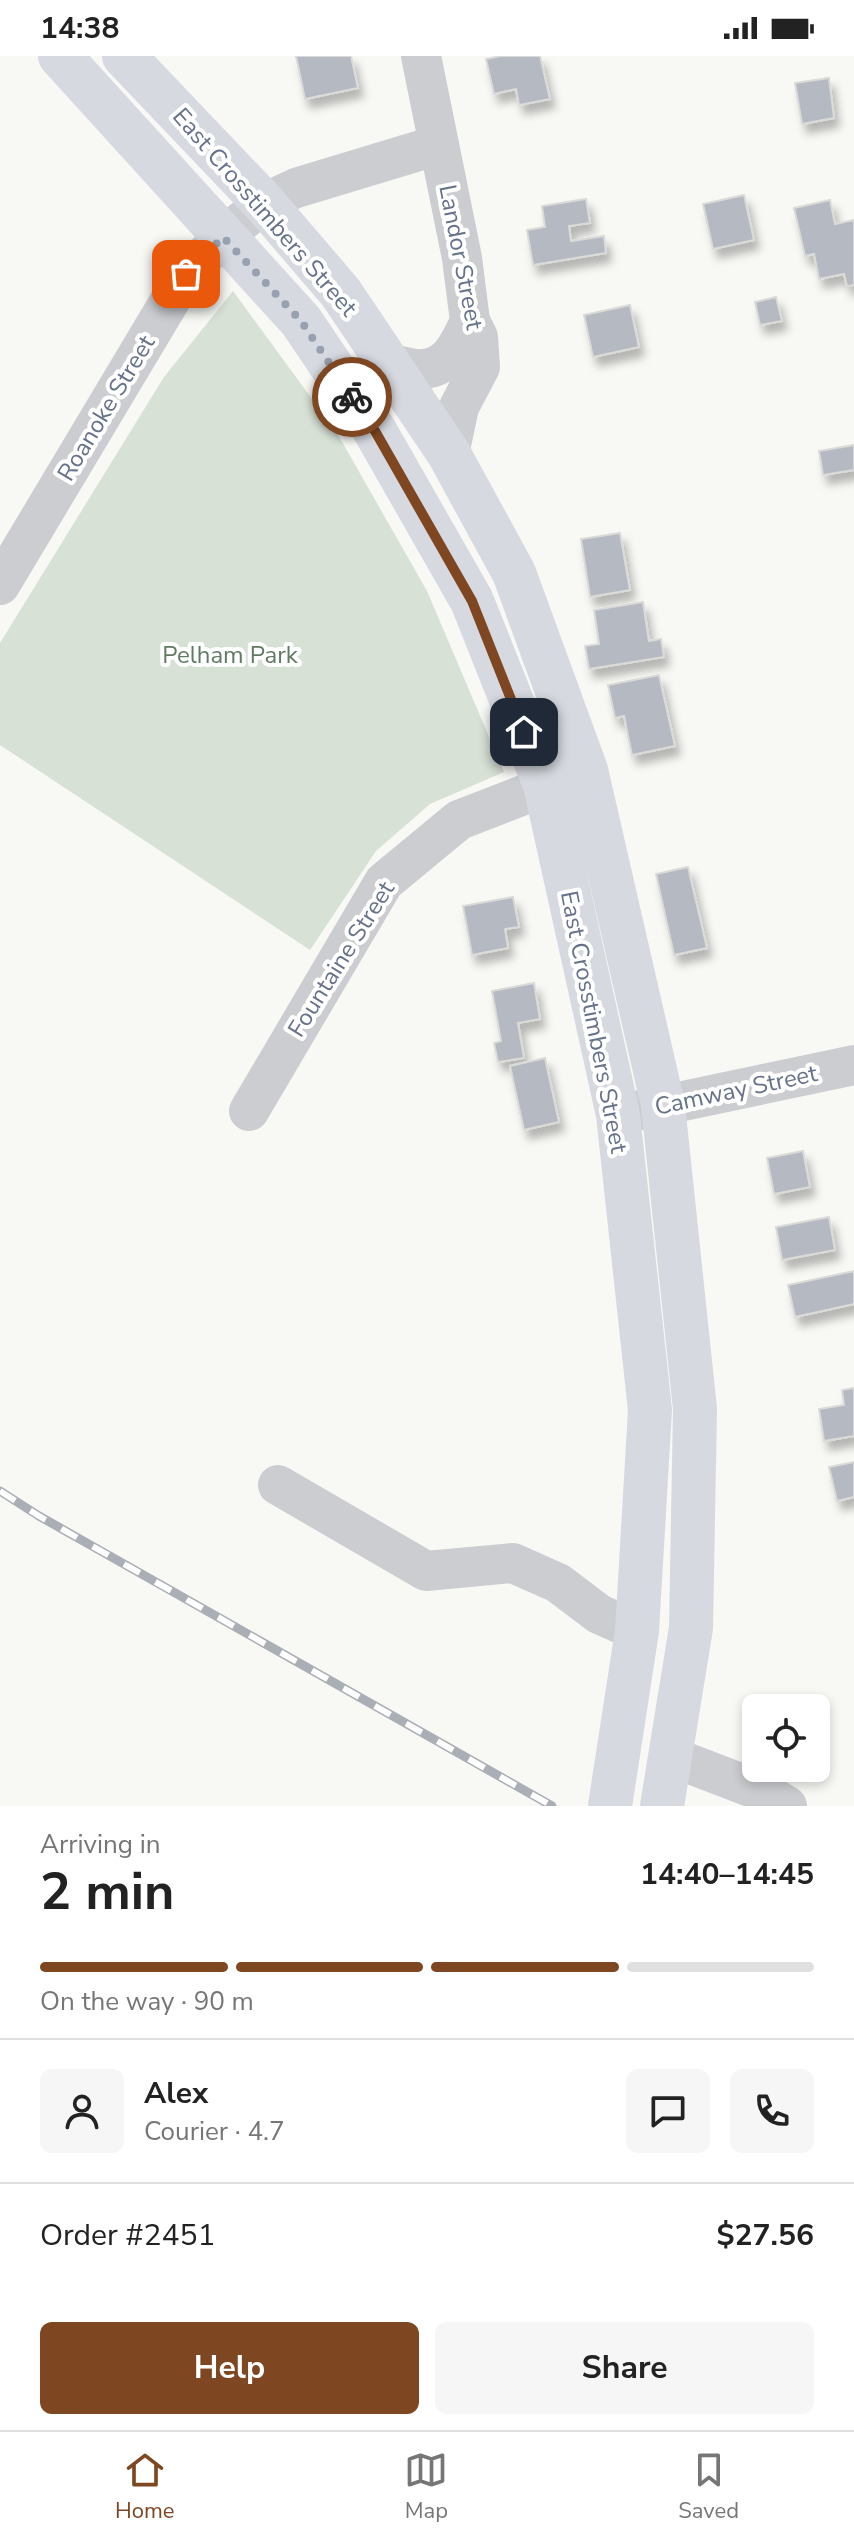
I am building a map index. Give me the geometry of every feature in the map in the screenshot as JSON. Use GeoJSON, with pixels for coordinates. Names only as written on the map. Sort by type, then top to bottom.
{"type":"FeatureCollection","features":[{"type":"Feature","properties":{"kind":"main road","name":"East Crosstimbers Street"},"geometry":{"type":"LineString","coordinates":[[60,56],[301,321],[375,431],[472,601],[545,785],[618,1115],[650,1410],[637,1631],[610,1806]]}},
{"type":"Feature","properties":{"kind":"main road","name":"East Crosstimbers Street"},"geometry":{"type":"LineString","coordinates":[[124,56],[264,203],[341,293],[449,454],[514,573],[586,770],[663,1105],[695,1409],[691,1628],[662,1806]]}},
{"type":"Feature","properties":{"kind":"street","name":"Landor Street"},"geometry":{"type":"LineString","coordinates":[[421,56],[462,258],[470,321],[478,337],[480,367],[459,407],[449,454]]}},
{"type":"Feature","properties":{"kind":"street","name":"Roanoke Street"},"geometry":{"type":"LineString","coordinates":[[0,585],[186,274],[223,237],[264,203],[296,188],[438,145]]}},
{"type":"Feature","properties":{"kind":"street"},"geometry":{"type":"LineString","coordinates":[[389,364],[421,369],[438,365],[456,351],[470,321]]}},
{"type":"Feature","properties":{"kind":"street","name":"Fountaine Street"},"geometry":{"type":"LineString","coordinates":[[249,1111],[384,882],[459,820],[586,770]]}},
{"type":"Feature","properties":{"kind":"street","name":"Camway Street"},"geometry":{"type":"LineString","coordinates":[[618,1115],[854,1065]]}},
{"type":"Feature","properties":{"kind":"street"},"geometry":{"type":"LineString","coordinates":[[278,1485],[426,1571],[513,1563],[558,1583],[599,1614],[637,1631]]}},
{"type":"Feature","properties":{"kind":"street"},"geometry":{"type":"LineString","coordinates":[[672,1757],[766,1793],[787,1806]]}},
{"type":"Feature","properties":{"kind":"green space","name":"Pelham Park"},"geometry":{"type":"Polygon","coordinates":[[[233,291],[337,433],[427,591],[504,772],[430,804],[376,851],[310,950],[0,745],[0,643],[164,377],[233,291]]]}},
{"type":"Feature","properties":{"kind":"building"},"geometry":{"type":"Polygon","coordinates":[[[296,56],[351,56],[358,88],[305,99],[296,56]]]}},
{"type":"Feature","properties":{"kind":"building"},"geometry":{"type":"Polygon","coordinates":[[[540,56],[550,99],[519,105],[516,89],[494,94],[486,59],[540,56]]]}},
{"type":"Feature","properties":{"kind":"building"},"geometry":{"type":"Polygon","coordinates":[[[829,78],[834,118],[802,124],[795,83],[829,78]]]}},
{"type":"Feature","properties":{"kind":"building"},"geometry":{"type":"Polygon","coordinates":[[[744,195],[754,240],[713,249],[703,204],[744,195]]]}},
{"type":"Feature","properties":{"kind":"building"},"geometry":{"type":"Polygon","coordinates":[[[586,199],[590,223],[569,226],[571,241],[604,236],[606,253],[533,265],[527,230],[545,227],[542,206],[586,199]]]}},
{"type":"Feature","properties":{"kind":"building"},"geometry":{"type":"Polygon","coordinates":[[[830,200],[835,224],[854,220],[854,285],[847,286],[844,274],[819,279],[814,254],[805,256],[794,208],[830,200]]]}},
{"type":"Feature","properties":{"kind":"building"},"geometry":{"type":"Polygon","coordinates":[[[776,297],[782,321],[760,325],[755,302],[776,297]]]}},
{"type":"Feature","properties":{"kind":"building"},"geometry":{"type":"Polygon","coordinates":[[[630,305],[639,347],[593,357],[584,315],[630,305]]]}},
{"type":"Feature","properties":{"kind":"building"},"geometry":{"type":"Polygon","coordinates":[[[854,445],[854,470],[823,475],[819,451],[854,445]]]}},
{"type":"Feature","properties":{"kind":"building"},"geometry":{"type":"Polygon","coordinates":[[[620,533],[630,590],[590,597],[581,539],[620,533]]]}},
{"type":"Feature","properties":{"kind":"building"},"geometry":{"type":"Polygon","coordinates":[[[643,602],[649,641],[661,639],[664,657],[589,669],[585,646],[599,644],[594,610],[643,602]]]}},
{"type":"Feature","properties":{"kind":"building"},"geometry":{"type":"Polygon","coordinates":[[[659,675],[675,746],[632,755],[624,716],[615,718],[608,685],[659,675]]]}},
{"type":"Feature","properties":{"kind":"building"},"geometry":{"type":"Polygon","coordinates":[[[688,867],[707,948],[674,955],[656,874],[688,867]]]}},
{"type":"Feature","properties":{"kind":"building"},"geometry":{"type":"Polygon","coordinates":[[[513,897],[519,927],[505,929],[508,948],[472,955],[463,906],[513,897]]]}},
{"type":"Feature","properties":{"kind":"building"},"geometry":{"type":"Polygon","coordinates":[[[534,983],[540,1019],[518,1023],[524,1058],[498,1062],[494,1043],[501,1041],[492,991],[534,983]]]}},
{"type":"Feature","properties":{"kind":"building"},"geometry":{"type":"Polygon","coordinates":[[[545,1058],[559,1122],[524,1130],[510,1066],[545,1058]]]}},
{"type":"Feature","properties":{"kind":"building"},"geometry":{"type":"Polygon","coordinates":[[[803,1151],[810,1187],[774,1194],[767,1158],[803,1151]]]}},
{"type":"Feature","properties":{"kind":"building"},"geometry":{"type":"Polygon","coordinates":[[[829,1217],[835,1250],[782,1260],[776,1227],[829,1217]]]}},
{"type":"Feature","properties":{"kind":"building"},"geometry":{"type":"Polygon","coordinates":[[[854,1271],[854,1304],[795,1317],[788,1285],[854,1271]]]}},
{"type":"Feature","properties":{"kind":"building"},"geometry":{"type":"Polygon","coordinates":[[[854,1388],[854,1436],[824,1441],[819,1409],[844,1405],[842,1390],[854,1388]]]}},
{"type":"Feature","properties":{"kind":"building"},"geometry":{"type":"Polygon","coordinates":[[[854,1462],[854,1497],[837,1501],[829,1467],[854,1462]]]}},
{"type":"Feature","properties":{"kind":"railway"},"geometry":{"type":"LineString","coordinates":[[0,1491],[552,1806]]}},
{"type":"Feature","properties":{"kind":"way so far"},"geometry":{"type":"LineString","coordinates":[[186,274],[223,237],[301,321],[352,397]]}},
{"type":"Feature","properties":{"kind":"route"},"geometry":{"type":"LineString","coordinates":[[352,397],[375,431],[472,601],[524,732]]}}]}
